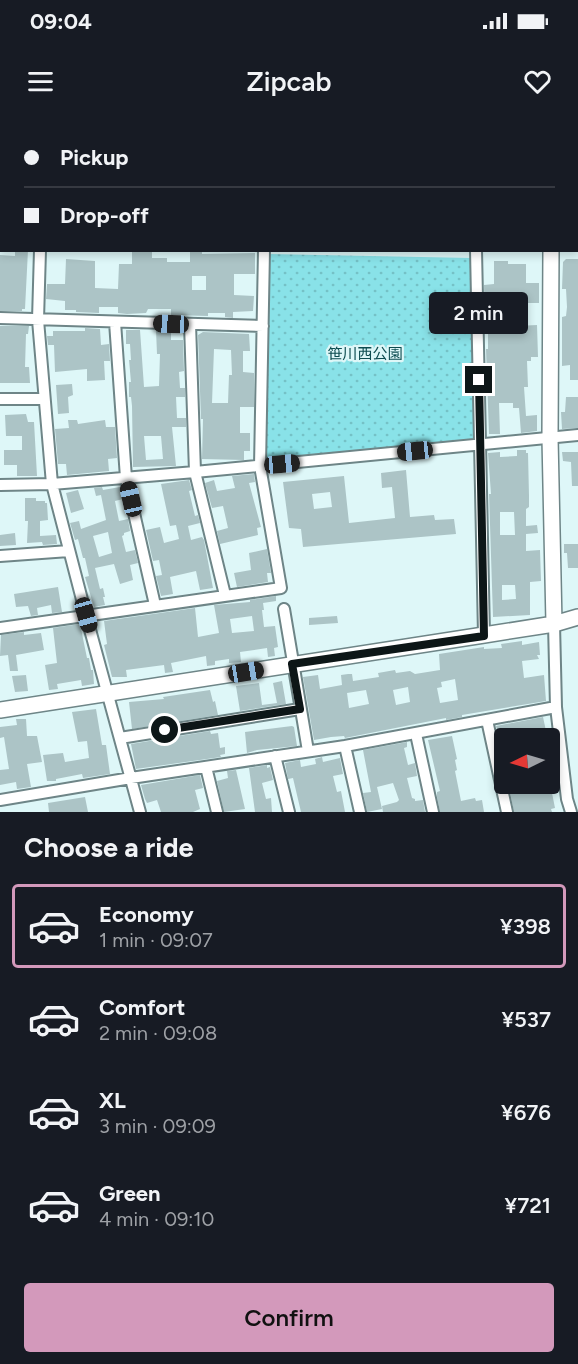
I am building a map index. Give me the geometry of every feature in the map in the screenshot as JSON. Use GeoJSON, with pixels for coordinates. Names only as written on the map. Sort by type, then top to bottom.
{"type":"FeatureCollection","features":[{"type":"Feature","properties":{"kind":"street"},"geometry":{"type":"LineString","coordinates":[[40,252],[38,320],[52,484],[140,812]]}},
{"type":"Feature","properties":{"kind":"street"},"geometry":{"type":"LineString","coordinates":[[0,628],[281,588],[260,466],[264,252]]}},
{"type":"Feature","properties":{"kind":"street"},"geometry":{"type":"LineString","coordinates":[[476,252],[484,636]]}},
{"type":"Feature","properties":{"kind":"street"},"geometry":{"type":"LineString","coordinates":[[551,252],[550,438],[556,707],[567,799],[571,812]]}},
{"type":"Feature","properties":{"kind":"street"},"geometry":{"type":"LineString","coordinates":[[0,318],[263,326]]}},
{"type":"Feature","properties":{"kind":"street"},"geometry":{"type":"LineString","coordinates":[[115,322],[126,478],[155,605]]}},
{"type":"Feature","properties":{"kind":"street"},"geometry":{"type":"LineString","coordinates":[[190,324],[195,472],[225,595]]}},
{"type":"Feature","properties":{"kind":"street"},"geometry":{"type":"LineString","coordinates":[[0,399],[44,399]]}},
{"type":"Feature","properties":{"kind":"street"},"geometry":{"type":"LineString","coordinates":[[0,485],[52,484],[126,478],[578,435]]}},
{"type":"Feature","properties":{"kind":"street"},"geometry":{"type":"LineString","coordinates":[[0,556],[69,552]]}},
{"type":"Feature","properties":{"kind":"street"},"geometry":{"type":"LineString","coordinates":[[284,609],[308,751]]}},
{"type":"Feature","properties":{"kind":"street"},"geometry":{"type":"LineString","coordinates":[[0,710],[484,636],[554,624],[578,617]]}},
{"type":"Feature","properties":{"kind":"street"},"geometry":{"type":"LineString","coordinates":[[0,800],[345,746],[556,707]]}},
{"type":"Feature","properties":{"kind":"street"},"geometry":{"type":"LineString","coordinates":[[120,738],[300,709]]}},
{"type":"Feature","properties":{"kind":"street"},"geometry":{"type":"LineString","coordinates":[[487,720],[507,812]]}},
{"type":"Feature","properties":{"kind":"street"},"geometry":{"type":"LineString","coordinates":[[416,734],[433,812]]}},
{"type":"Feature","properties":{"kind":"street"},"geometry":{"type":"LineString","coordinates":[[345,746],[360,812]]}},
{"type":"Feature","properties":{"kind":"street"},"geometry":{"type":"LineString","coordinates":[[275,756],[289,812]]}},
{"type":"Feature","properties":{"kind":"street"},"geometry":{"type":"LineString","coordinates":[[206,767],[218,812]]}},
{"type":"Feature","properties":{"kind":"green space","name":"笹川西公園"},"geometry":{"type":"Polygon","coordinates":[[[268,254],[472,258],[476,436],[474,439],[377,451],[268,459],[264,456],[268,254]]]}},
{"type":"Feature","properties":{"kind":"building"},"geometry":{"type":"Polygon","coordinates":[[[15,252],[28,252],[25,309],[0,311],[0,255],[15,256],[15,252]]]}},
{"type":"Feature","properties":{"kind":"building"},"geometry":{"type":"Polygon","coordinates":[[[132,252],[152,252],[152,258],[167,258],[167,262],[190,262],[190,252],[202,252],[202,254],[255,253],[255,274],[234,274],[234,295],[254,296],[253,311],[233,312],[233,318],[225,317],[225,313],[208,313],[208,316],[171,315],[171,309],[148,309],[146,313],[127,314],[118,313],[118,307],[99,307],[99,313],[76,312],[76,310],[65,310],[65,301],[46,299],[47,284],[65,284],[66,259],[95,261],[95,288],[118,289],[119,264],[132,264],[132,252]],[[192,276],[192,290],[206,290],[206,276],[192,276]]]}},
{"type":"Feature","properties":{"kind":"building"},"geometry":{"type":"Polygon","coordinates":[[[566,259],[578,259],[578,380],[570,380],[570,365],[562,366],[562,317],[566,316],[567,307],[566,289],[562,289],[563,262],[566,259]]]}},
{"type":"Feature","properties":{"kind":"building"},"geometry":{"type":"Polygon","coordinates":[[[494,261],[526,264],[526,283],[539,283],[539,303],[509,303],[509,308],[499,308],[499,331],[517,331],[517,326],[537,325],[538,357],[531,357],[531,361],[527,361],[528,387],[524,387],[526,416],[537,415],[537,431],[521,433],[519,408],[513,408],[513,403],[499,403],[500,434],[489,434],[486,349],[488,349],[488,325],[485,325],[484,285],[494,284],[494,261]]]}},
{"type":"Feature","properties":{"kind":"building"},"geometry":{"type":"Polygon","coordinates":[[[0,326],[29,326],[28,334],[26,334],[25,367],[29,367],[30,383],[0,383],[0,326]]]}},
{"type":"Feature","properties":{"kind":"building"},"geometry":{"type":"Polygon","coordinates":[[[85,328],[100,329],[101,345],[109,344],[110,361],[104,361],[105,380],[87,381],[87,369],[55,372],[54,345],[48,345],[47,336],[53,336],[53,331],[85,331],[85,328]]]}},
{"type":"Feature","properties":{"kind":"building"},"geometry":{"type":"Polygon","coordinates":[[[126,330],[140,330],[144,387],[159,386],[160,354],[157,354],[156,330],[171,331],[171,340],[183,340],[184,371],[179,372],[180,388],[185,388],[185,397],[176,397],[177,418],[186,418],[186,427],[172,427],[176,466],[133,467],[132,406],[131,397],[129,397],[129,382],[131,382],[129,360],[131,360],[130,344],[126,344],[126,330]],[[144,436],[146,460],[163,459],[161,436],[144,436]]]}},
{"type":"Feature","properties":{"kind":"building"},"geometry":{"type":"Polygon","coordinates":[[[203,332],[249,334],[250,351],[243,351],[243,372],[254,373],[254,407],[240,407],[240,433],[250,433],[250,451],[244,451],[244,460],[202,459],[203,419],[201,419],[198,335],[203,332]],[[214,349],[212,403],[228,403],[229,375],[232,375],[231,350],[214,349]]]}},
{"type":"Feature","properties":{"kind":"building"},"geometry":{"type":"Polygon","coordinates":[[[72,384],[73,395],[68,397],[69,413],[58,414],[56,385],[72,384]]]}},
{"type":"Feature","properties":{"kind":"building"},"geometry":{"type":"Polygon","coordinates":[[[566,397],[578,397],[578,428],[562,429],[561,412],[565,412],[566,397]]]}},
{"type":"Feature","properties":{"kind":"building"},"geometry":{"type":"Polygon","coordinates":[[[26,414],[28,422],[34,422],[37,476],[17,476],[17,465],[4,465],[4,450],[22,450],[22,436],[6,436],[5,415],[26,414]]]}},
{"type":"Feature","properties":{"kind":"building"},"geometry":{"type":"Polygon","coordinates":[[[68,420],[77,420],[78,424],[105,420],[106,427],[115,427],[117,458],[108,459],[109,471],[67,475],[66,464],[58,464],[55,429],[69,428],[68,420]]]}},
{"type":"Feature","properties":{"kind":"building"},"geometry":{"type":"Polygon","coordinates":[[[517,450],[526,450],[528,453],[529,507],[526,509],[526,526],[537,525],[538,533],[526,534],[526,551],[540,550],[541,581],[530,582],[530,615],[493,617],[488,453],[500,452],[500,457],[517,456],[517,450]],[[500,512],[500,535],[515,535],[514,512],[500,512]],[[502,585],[502,600],[516,599],[515,585],[502,585]]]}},
{"type":"Feature","properties":{"kind":"building"},"geometry":{"type":"Polygon","coordinates":[[[562,452],[578,452],[578,486],[572,486],[571,462],[563,461],[562,452]]]}},
{"type":"Feature","properties":{"kind":"building"},"geometry":{"type":"Polygon","coordinates":[[[406,470],[410,517],[434,515],[435,520],[454,519],[456,534],[303,547],[301,529],[289,528],[283,482],[344,476],[349,523],[395,518],[392,487],[382,488],[381,473],[406,470]],[[330,492],[312,494],[314,509],[332,507],[330,492]]]}},
{"type":"Feature","properties":{"kind":"building"},"geometry":{"type":"Polygon","coordinates":[[[254,474],[255,482],[249,483],[261,527],[257,528],[258,535],[220,544],[217,531],[228,528],[223,506],[212,508],[205,483],[214,480],[217,491],[235,488],[232,476],[254,474]]]}},
{"type":"Feature","properties":{"kind":"building"},"geometry":{"type":"Polygon","coordinates":[[[189,480],[192,490],[189,491],[195,516],[198,515],[200,523],[188,526],[191,540],[202,537],[204,540],[213,588],[200,590],[196,571],[170,577],[173,594],[161,596],[156,576],[162,575],[159,560],[153,561],[146,530],[160,527],[164,543],[179,539],[176,525],[170,526],[161,484],[189,480]]]}},
{"type":"Feature","properties":{"kind":"building"},"geometry":{"type":"Polygon","coordinates":[[[102,487],[103,490],[120,487],[123,499],[115,501],[119,521],[128,519],[130,531],[122,536],[126,552],[135,550],[138,563],[130,565],[133,580],[120,584],[114,564],[95,568],[100,589],[103,588],[105,605],[94,607],[85,577],[89,576],[85,558],[83,558],[78,539],[75,540],[70,523],[79,521],[81,529],[106,520],[101,495],[96,496],[94,488],[102,487]],[[108,532],[93,536],[99,557],[112,553],[108,532]]]}},
{"type":"Feature","properties":{"kind":"building"},"geometry":{"type":"Polygon","coordinates":[[[78,490],[84,509],[71,513],[66,493],[78,490]]]}},
{"type":"Feature","properties":{"kind":"building"},"geometry":{"type":"Polygon","coordinates":[[[25,498],[36,498],[36,501],[47,503],[48,520],[40,521],[40,536],[56,535],[57,544],[27,543],[28,521],[25,521],[25,498]]]}},
{"type":"Feature","properties":{"kind":"building"},"geometry":{"type":"Polygon","coordinates":[[[15,533],[16,545],[0,546],[0,535],[15,533]]]}},
{"type":"Feature","properties":{"kind":"building"},"geometry":{"type":"Polygon","coordinates":[[[564,544],[578,544],[578,568],[568,568],[564,544]]]}},
{"type":"Feature","properties":{"kind":"building"},"geometry":{"type":"Polygon","coordinates":[[[267,549],[271,573],[267,573],[268,582],[237,587],[234,573],[251,570],[249,553],[267,549]]]}},
{"type":"Feature","properties":{"kind":"building"},"geometry":{"type":"Polygon","coordinates":[[[58,587],[62,612],[52,613],[51,605],[37,608],[38,615],[31,616],[28,606],[16,607],[14,594],[58,587]]]}},
{"type":"Feature","properties":{"kind":"building"},"geometry":{"type":"Polygon","coordinates":[[[276,596],[276,601],[263,603],[264,610],[262,610],[264,627],[275,626],[278,647],[274,648],[275,656],[268,657],[267,648],[240,652],[241,662],[229,663],[229,659],[215,661],[215,665],[207,666],[206,656],[171,663],[173,672],[165,673],[164,665],[126,670],[127,677],[112,677],[104,645],[107,644],[104,621],[195,608],[198,637],[219,633],[214,605],[250,602],[250,600],[276,596]],[[252,616],[230,619],[232,633],[254,631],[252,616]]]}},
{"type":"Feature","properties":{"kind":"building"},"geometry":{"type":"Polygon","coordinates":[[[337,616],[338,623],[309,625],[309,618],[337,616]]]}},
{"type":"Feature","properties":{"kind":"building"},"geometry":{"type":"Polygon","coordinates":[[[80,624],[87,658],[93,670],[94,684],[82,686],[81,680],[57,684],[58,689],[49,690],[45,665],[57,663],[53,628],[80,624]]]}},
{"type":"Feature","properties":{"kind":"building"},"geometry":{"type":"Polygon","coordinates":[[[24,632],[24,635],[41,633],[44,650],[16,655],[18,671],[10,671],[8,655],[0,656],[1,635],[24,632]]]}},
{"type":"Feature","properties":{"kind":"building"},"geometry":{"type":"Polygon","coordinates":[[[522,641],[522,645],[539,642],[540,655],[537,655],[539,659],[522,661],[524,678],[544,675],[546,701],[345,738],[344,736],[314,740],[303,677],[318,675],[320,689],[342,685],[341,675],[352,674],[353,681],[379,677],[378,673],[395,670],[396,673],[410,671],[415,674],[440,670],[439,654],[484,647],[484,649],[502,648],[501,644],[522,641]],[[455,679],[441,682],[442,687],[437,688],[440,703],[458,700],[455,679]],[[408,687],[393,690],[396,705],[410,702],[408,687]],[[366,690],[347,693],[349,708],[369,704],[366,690]]]}},
{"type":"Feature","properties":{"kind":"building"},"geometry":{"type":"Polygon","coordinates":[[[26,675],[28,691],[15,692],[12,676],[26,675]]]}},
{"type":"Feature","properties":{"kind":"building"},"geometry":{"type":"Polygon","coordinates":[[[282,681],[286,704],[240,711],[236,686],[259,683],[262,705],[277,703],[273,683],[282,681]]]}},
{"type":"Feature","properties":{"kind":"building"},"geometry":{"type":"Polygon","coordinates":[[[210,690],[218,715],[132,729],[129,702],[164,699],[163,697],[210,690]]]}},
{"type":"Feature","properties":{"kind":"building"},"geometry":{"type":"Polygon","coordinates":[[[96,709],[102,745],[106,745],[110,774],[83,778],[82,774],[47,781],[43,755],[63,753],[65,762],[89,758],[87,741],[78,742],[72,712],[96,709]]]}},
{"type":"Feature","properties":{"kind":"building"},"geometry":{"type":"Polygon","coordinates":[[[543,717],[545,728],[496,728],[496,726],[543,717]]]}},
{"type":"Feature","properties":{"kind":"building"},"geometry":{"type":"Polygon","coordinates":[[[16,719],[26,719],[27,736],[37,736],[42,762],[27,764],[31,787],[17,789],[16,782],[0,785],[0,770],[9,769],[4,737],[0,738],[0,727],[17,725],[16,719]]]}},
{"type":"Feature","properties":{"kind":"building"},"geometry":{"type":"Polygon","coordinates":[[[292,726],[297,746],[247,753],[245,732],[292,726]]]}},
{"type":"Feature","properties":{"kind":"building"},"geometry":{"type":"Polygon","coordinates":[[[210,731],[211,734],[218,733],[220,748],[225,747],[225,754],[220,755],[221,757],[136,769],[131,744],[210,731]]]}},
{"type":"Feature","properties":{"kind":"building"},"geometry":{"type":"Polygon","coordinates":[[[452,736],[457,759],[455,760],[457,770],[455,771],[461,801],[475,798],[476,801],[482,800],[484,812],[440,812],[437,792],[440,791],[428,740],[452,736]]]}},
{"type":"Feature","properties":{"kind":"building"},"geometry":{"type":"Polygon","coordinates":[[[407,742],[407,747],[404,748],[408,765],[415,763],[417,776],[407,778],[412,798],[415,801],[423,800],[425,812],[383,812],[382,806],[399,800],[393,783],[377,787],[382,809],[367,812],[363,793],[371,792],[363,750],[407,742]]]}},
{"type":"Feature","properties":{"kind":"building"},"geometry":{"type":"Polygon","coordinates":[[[322,757],[323,762],[340,758],[343,774],[333,776],[337,792],[341,791],[345,812],[301,812],[293,778],[288,779],[285,763],[300,760],[301,767],[316,764],[315,759],[322,757]]]}},
{"type":"Feature","properties":{"kind":"building"},"geometry":{"type":"Polygon","coordinates":[[[267,765],[267,768],[270,767],[273,780],[262,783],[266,799],[271,798],[272,812],[255,812],[249,768],[267,765]]]}},
{"type":"Feature","properties":{"kind":"building"},"geometry":{"type":"Polygon","coordinates":[[[236,770],[245,809],[224,812],[217,781],[228,778],[227,771],[236,770]]]}},
{"type":"Feature","properties":{"kind":"building"},"geometry":{"type":"Polygon","coordinates":[[[200,775],[203,788],[195,790],[200,809],[193,812],[161,812],[157,800],[147,803],[145,799],[141,785],[200,775]]]}},
{"type":"Feature","properties":{"kind":"building"},"geometry":{"type":"Polygon","coordinates":[[[510,794],[552,794],[555,808],[551,809],[552,812],[514,812],[510,794]]]}},
{"type":"Feature","properties":{"kind":"building"},"geometry":{"type":"Polygon","coordinates":[[[85,797],[88,812],[49,812],[48,803],[85,797]]]}},
{"type":"Feature","properties":{"kind":"route"},"geometry":{"type":"LineString","coordinates":[[165,730],[300,709],[292,664],[484,636],[479,380]]}}]}
